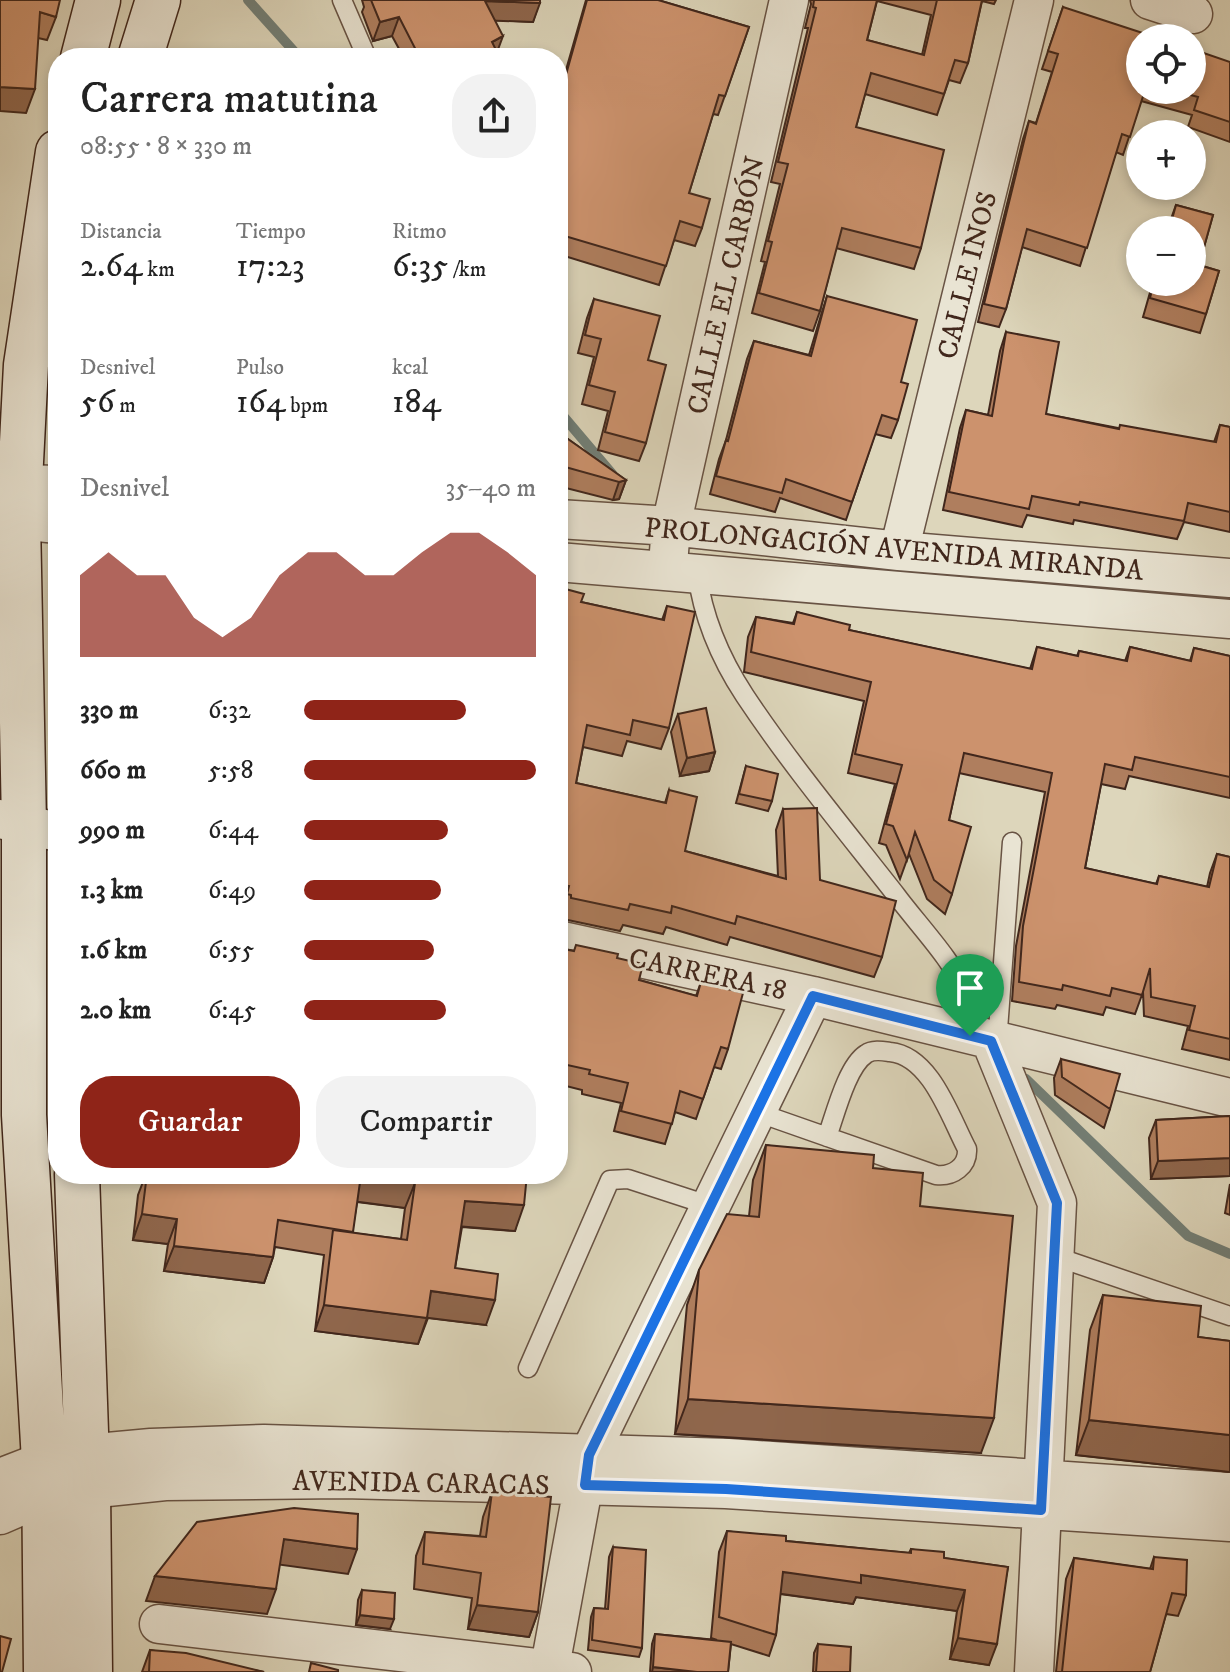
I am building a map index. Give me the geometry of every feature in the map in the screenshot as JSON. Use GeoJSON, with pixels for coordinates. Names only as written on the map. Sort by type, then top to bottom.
{"type":"FeatureCollection","features":[{"type":"Feature","properties":{"kind":"street"},"geometry":{"type":"LineString","coordinates":[[86,48],[98,0]]}},
{"type":"Feature","properties":{"kind":"street"},"geometry":{"type":"LineString","coordinates":[[143,48],[158,0]]}},
{"type":"Feature","properties":{"kind":"street","name":"CALLE EL CARBÓN"},"geometry":{"type":"LineString","coordinates":[[682,572],[671,526],[789,0]]}},
{"type":"Feature","properties":{"kind":"street","name":"CALLE INOS"},"geometry":{"type":"LineString","coordinates":[[899,551],[1034,0]]}},
{"type":"Feature","properties":{"kind":"street"},"geometry":{"type":"LineString","coordinates":[[1150,0],[1193,14]]}},
{"type":"Feature","properties":{"kind":"street"},"geometry":{"type":"LineString","coordinates":[[46,1672],[44,1479],[24,1115],[26,365],[48,219]]}},
{"type":"Feature","properties":{"kind":"street","name":"PROLONGACIÓN AVENIDA MIRANDA"},"geometry":{"type":"LineString","coordinates":[[568,520],[671,526],[899,551],[1230,578]]}},
{"type":"Feature","properties":{"kind":"street","name":"PROLONGACIÓN AVENIDA MIRANDA"},"geometry":{"type":"LineString","coordinates":[[568,563],[1230,619]]}},
{"type":"Feature","properties":{"kind":"street","name":"CARRERA 18"},"geometry":{"type":"LineString","coordinates":[[568,942],[813,996],[1230,1098]]}},
{"type":"Feature","properties":{"kind":"street"},"geometry":{"type":"LineString","coordinates":[[159,1624],[557,1671],[587,1470],[813,996]]}},
{"type":"Feature","properties":{"kind":"street"},"geometry":{"type":"LineString","coordinates":[[986,1040],[1057,1203],[1034,1672]]}},
{"type":"Feature","properties":{"kind":"street"},"geometry":{"type":"LineString","coordinates":[[77,1184],[90,1672]]}},
{"type":"Feature","properties":{"kind":"street","name":"AVENIDA CARACAS"},"geometry":{"type":"LineString","coordinates":[[0,1478],[44,1479],[87,1472],[165,1481],[343,1479],[587,1470],[728,1458],[1042,1495],[1230,1522]]}},
{"type":"Feature","properties":{"kind":"street","name":"AVENIDA CARACAS"},"geometry":{"type":"LineString","coordinates":[[0,1515],[44,1479]]}},
{"type":"Feature","properties":{"kind":"street","name":"AVENIDA CARACAS"},"geometry":{"type":"LineString","coordinates":[[1042,1495],[1230,1492]]}},
{"type":"Feature","properties":{"kind":"lane"},"geometry":{"type":"LineString","coordinates":[[342,0],[363,48]]}},
{"type":"Feature","properties":{"kind":"lane"},"geometry":{"type":"LineString","coordinates":[[682,572],[745,696],[939,951],[966,991],[972,1014],[986,1040]]}},
{"type":"Feature","properties":{"kind":"lane"},"geometry":{"type":"LineString","coordinates":[[986,1040],[1012,842]]}},
{"type":"Feature","properties":{"kind":"lane"},"geometry":{"type":"LineString","coordinates":[[757,1112],[827,1137],[936,1175],[953,1173],[968,1155],[926,1071],[915,1060],[897,1052],[879,1050],[866,1053],[856,1065],[827,1137]]}},
{"type":"Feature","properties":{"kind":"lane"},"geometry":{"type":"LineString","coordinates":[[528,1368],[610,1180],[628,1179],[711,1206]]}},
{"type":"Feature","properties":{"kind":"lane"},"geometry":{"type":"LineString","coordinates":[[1054,1256],[1230,1316]]}},
{"type":"Feature","properties":{"kind":"building"},"geometry":{"type":"Polygon","coordinates":[[[0,0],[60,0],[56,17],[40,12],[35,89],[0,87],[0,0]]]}},
{"type":"Feature","properties":{"kind":"building"},"geometry":{"type":"Polygon","coordinates":[[[371,0],[540,0],[540,3],[485,1],[503,36],[492,42],[495,48],[415,48],[399,17],[380,22],[371,0]]]}},
{"type":"Feature","properties":{"kind":"building"},"geometry":{"type":"Polygon","coordinates":[[[587,0],[658,0],[749,27],[725,96],[719,95],[689,193],[710,199],[702,228],[680,221],[666,266],[568,237],[568,67],[587,0]]]}},
{"type":"Feature","properties":{"kind":"building"},"geometry":{"type":"Polygon","coordinates":[[[814,0],[877,0],[867,40],[924,55],[937,0],[982,0],[968,63],[955,60],[944,94],[871,73],[856,127],[944,150],[921,248],[842,228],[820,311],[759,293],[772,242],[768,241],[788,164],[778,162],[816,8],[813,7],[814,0]]]}},
{"type":"Feature","properties":{"kind":"building"},"geometry":{"type":"Polygon","coordinates":[[[1063,7],[1126,28],[1126,104],[1141,104],[1135,120],[1126,120],[1126,136],[1122,134],[1087,248],[1027,229],[1006,309],[984,304],[1029,121],[1036,124],[1058,54],[1048,51],[1063,7]]]}},
{"type":"Feature","properties":{"kind":"building"},"geometry":{"type":"Polygon","coordinates":[[[1206,54],[1230,62],[1230,122],[1194,110],[1196,104],[1206,104],[1206,54]]]}},
{"type":"Feature","properties":{"kind":"building"},"geometry":{"type":"Polygon","coordinates":[[[1176,205],[1213,215],[1206,240],[1206,216],[1173,216],[1176,205]]]}},
{"type":"Feature","properties":{"kind":"building"},"geometry":{"type":"Polygon","coordinates":[[[1206,267],[1219,271],[1206,314],[1150,298],[1206,296],[1206,267]]]}},
{"type":"Feature","properties":{"kind":"building"},"geometry":{"type":"Polygon","coordinates":[[[827,296],[917,320],[901,382],[908,384],[898,420],[882,415],[852,502],[786,479],[782,493],[716,476],[754,341],[811,356],[827,296]]]}},
{"type":"Feature","properties":{"kind":"building"},"geometry":{"type":"Polygon","coordinates":[[[594,299],[660,316],[648,360],[666,365],[646,443],[605,432],[615,392],[589,385],[601,339],[585,335],[594,299]]]}},
{"type":"Feature","properties":{"kind":"building"},"geometry":{"type":"Polygon","coordinates":[[[1006,332],[1059,342],[1046,414],[1119,429],[1120,425],[1216,442],[1220,425],[1230,427],[1230,512],[1188,503],[1184,521],[1032,496],[1029,509],[949,492],[966,410],[992,416],[1006,332]]]}},
{"type":"Feature","properties":{"kind":"building"},"geometry":{"type":"Polygon","coordinates":[[[568,439],[626,480],[619,482],[568,468],[568,439]]]}},
{"type":"Feature","properties":{"kind":"building"},"geometry":{"type":"Polygon","coordinates":[[[568,590],[584,594],[581,602],[664,620],[667,606],[695,612],[669,728],[633,720],[630,735],[587,725],[576,783],[666,803],[669,790],[697,797],[685,851],[786,879],[783,809],[817,808],[820,880],[896,901],[882,957],[737,916],[735,924],[672,906],[671,913],[630,904],[628,910],[571,898],[568,590]]]}},
{"type":"Feature","properties":{"kind":"building"},"geometry":{"type":"Polygon","coordinates":[[[797,612],[850,625],[849,630],[1032,669],[1037,647],[1078,656],[1079,651],[1127,661],[1130,647],[1191,661],[1194,648],[1230,656],[1230,777],[1135,757],[1132,770],[1105,764],[1085,868],[1157,884],[1159,876],[1209,887],[1217,854],[1230,857],[1230,1039],[1189,1030],[1195,1006],[1151,997],[1150,968],[1142,995],[1112,988],[1110,996],[1063,985],[1062,990],[1019,982],[1023,926],[1052,773],[964,753],[949,820],[971,827],[952,894],[934,880],[915,832],[907,860],[893,826],[886,824],[902,765],[855,754],[871,682],[751,652],[756,617],[794,624],[797,612]]]}},
{"type":"Feature","properties":{"kind":"building"},"geometry":{"type":"Polygon","coordinates":[[[706,708],[715,752],[687,758],[678,714],[706,708]]]}},
{"type":"Feature","properties":{"kind":"building"},"geometry":{"type":"Polygon","coordinates":[[[746,766],[778,774],[772,801],[739,794],[746,766]]]}},
{"type":"Feature","properties":{"kind":"building"},"geometry":{"type":"Polygon","coordinates":[[[576,945],[618,954],[617,958],[643,964],[639,980],[697,996],[701,982],[743,993],[728,1049],[721,1047],[703,1099],[680,1091],[672,1124],[621,1111],[628,1083],[589,1074],[590,1070],[568,1065],[568,950],[574,951],[576,945]]]}},
{"type":"Feature","properties":{"kind":"building"},"geometry":{"type":"Polygon","coordinates":[[[1061,1059],[1120,1074],[1110,1109],[1062,1077],[1061,1059]]]}},
{"type":"Feature","properties":{"kind":"building"},"geometry":{"type":"Polygon","coordinates":[[[1230,1116],[1230,1158],[1158,1161],[1156,1120],[1230,1116]]]}},
{"type":"Feature","properties":{"kind":"building"},"geometry":{"type":"Polygon","coordinates":[[[766,1145],[874,1155],[873,1168],[923,1173],[920,1206],[1013,1216],[994,1418],[688,1399],[699,1270],[727,1214],[759,1217],[766,1145]]]}},
{"type":"Feature","properties":{"kind":"building"},"geometry":{"type":"Polygon","coordinates":[[[146,1184],[360,1184],[353,1232],[278,1220],[273,1257],[174,1246],[177,1219],[142,1214],[146,1184]]]}},
{"type":"Feature","properties":{"kind":"building"},"geometry":{"type":"Polygon","coordinates":[[[415,1184],[526,1184],[524,1205],[465,1201],[455,1268],[498,1274],[495,1300],[431,1291],[427,1318],[324,1305],[333,1230],[407,1240],[415,1184]]]}},
{"type":"Feature","properties":{"kind":"building"},"geometry":{"type":"Polygon","coordinates":[[[1103,1295],[1201,1306],[1198,1337],[1230,1341],[1230,1435],[1089,1420],[1103,1295]]]}},
{"type":"Feature","properties":{"kind":"building"},"geometry":{"type":"Polygon","coordinates":[[[492,1492],[551,1497],[538,1612],[477,1605],[481,1573],[423,1564],[425,1532],[486,1537],[492,1492]]]}},
{"type":"Feature","properties":{"kind":"building"},"geometry":{"type":"Polygon","coordinates":[[[294,1508],[358,1514],[357,1549],[284,1539],[276,1589],[155,1576],[197,1522],[294,1508]]]}},
{"type":"Feature","properties":{"kind":"building"},"geometry":{"type":"Polygon","coordinates":[[[727,1531],[786,1536],[786,1541],[911,1553],[911,1549],[944,1552],[944,1558],[1008,1567],[997,1644],[958,1638],[965,1590],[861,1575],[861,1583],[783,1572],[776,1635],[719,1617],[727,1531]]]}},
{"type":"Feature","properties":{"kind":"building"},"geometry":{"type":"Polygon","coordinates":[[[613,1547],[646,1550],[642,1648],[592,1640],[594,1608],[608,1609],[613,1547]]]}},
{"type":"Feature","properties":{"kind":"building"},"geometry":{"type":"Polygon","coordinates":[[[1154,1557],[1187,1560],[1186,1595],[1172,1593],[1150,1672],[1062,1672],[1074,1558],[1153,1569],[1154,1557]]]}},
{"type":"Feature","properties":{"kind":"building"},"geometry":{"type":"Polygon","coordinates":[[[362,1590],[395,1593],[394,1619],[360,1615],[362,1590]]]}},
{"type":"Feature","properties":{"kind":"building"},"geometry":{"type":"Polygon","coordinates":[[[655,1634],[731,1642],[728,1672],[653,1667],[655,1634]]]}},
{"type":"Feature","properties":{"kind":"building"},"geometry":{"type":"Polygon","coordinates":[[[0,1636],[11,1639],[2,1672],[0,1672],[0,1636]]]}},
{"type":"Feature","properties":{"kind":"building"},"geometry":{"type":"Polygon","coordinates":[[[818,1644],[851,1647],[850,1672],[816,1672],[818,1644]]]}},
{"type":"Feature","properties":{"kind":"building"},"geometry":{"type":"Polygon","coordinates":[[[150,1650],[186,1653],[264,1672],[149,1672],[150,1650]]]}},
{"type":"Feature","properties":{"kind":"building"},"geometry":{"type":"Polygon","coordinates":[[[311,1663],[338,1670],[338,1672],[309,1672],[311,1663]]]}},
{"type":"Feature","properties":{"kind":"waterway"},"geometry":{"type":"LineString","coordinates":[[248,0],[291,48]]}},
{"type":"Feature","properties":{"kind":"waterway"},"geometry":{"type":"LineString","coordinates":[[568,422],[613,475]]}},
{"type":"Feature","properties":{"kind":"waterway"},"geometry":{"type":"LineString","coordinates":[[1026,1079],[1188,1236],[1230,1254]]}},
{"type":"Feature","properties":{"kind":"route"},"geometry":{"type":"LineString","coordinates":[[813,996],[970,1036],[991,1041],[1057,1203],[1041,1510],[726,1489],[585,1485],[589,1455],[813,996]]}}]}
